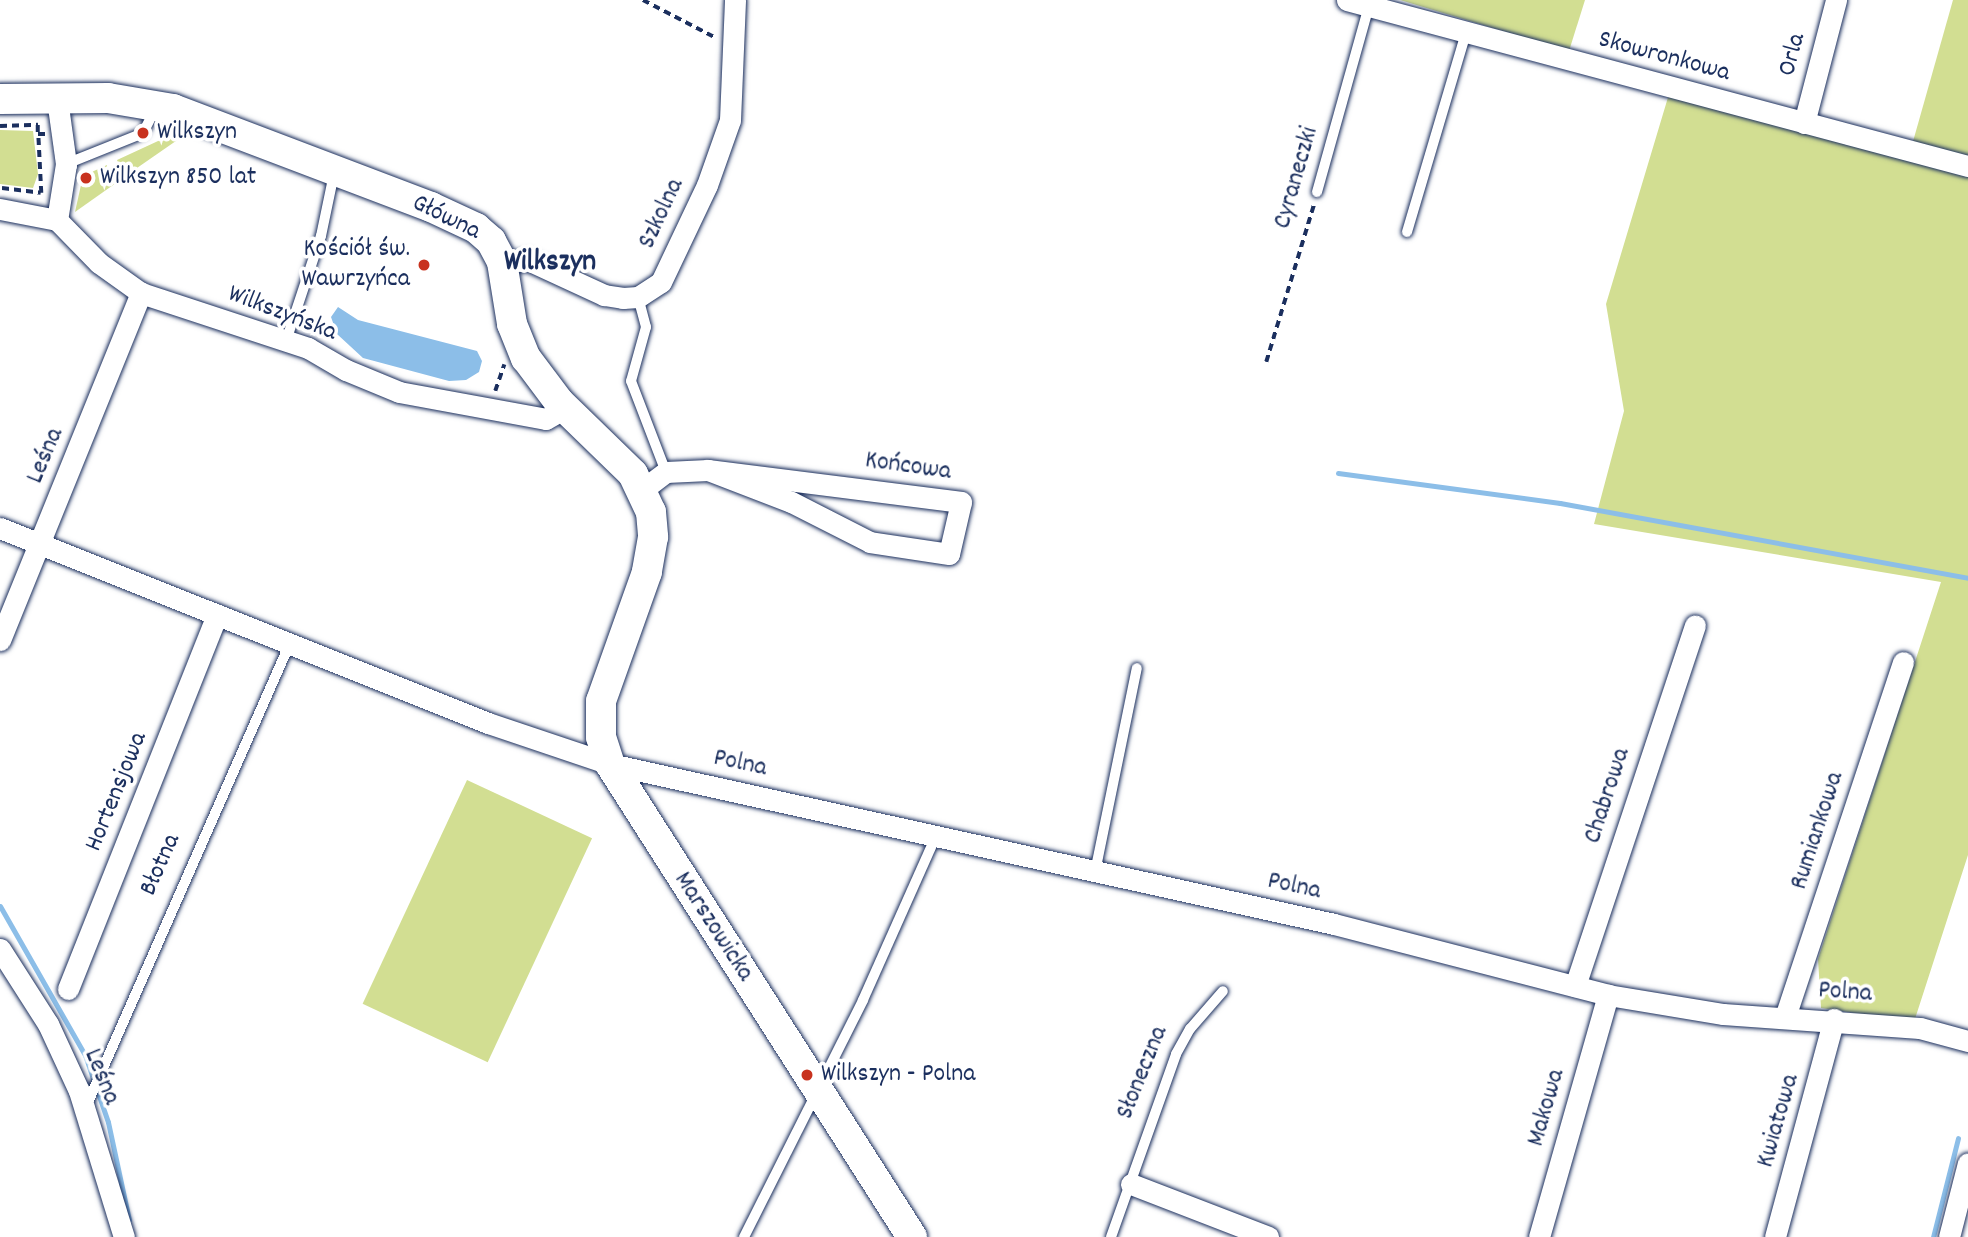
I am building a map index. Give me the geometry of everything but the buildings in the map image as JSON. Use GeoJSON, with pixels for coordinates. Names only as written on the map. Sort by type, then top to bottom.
{"type":"FeatureCollection","features":[{"type":"Feature","properties":{"kind":"street","name":"Szkolna"},"geometry":{"type":"LineString","coordinates":[[638,297],[661,282],[720,153],[735,93],[735,0]]}},
{"type":"Feature","properties":{"kind":"street","name":"Skowronkowa"},"geometry":{"type":"LineString","coordinates":[[1347,0],[1369,3],[1466,33],[1968,166]]}},
{"type":"Feature","properties":{"kind":"street","name":"Orla"},"geometry":{"type":"LineString","coordinates":[[1804,123],[1836,0]]}},
{"type":"Feature","properties":{"kind":"street","name":"Główna"},"geometry":{"type":"LineString","coordinates":[[0,99],[118,98],[157,105],[476,228],[491,241],[502,262],[517,342],[565,408],[633,474],[642,490],[653,526],[652,554],[601,701],[601,737],[610,764]]}},
{"type":"Feature","properties":{"kind":"street"},"geometry":{"type":"LineString","coordinates":[[0,209],[57,220],[66,164],[57,99]]}},
{"type":"Feature","properties":{"kind":"street","name":"Wilkszyńska"},"geometry":{"type":"LineString","coordinates":[[57,220],[99,263],[141,293],[286,341],[399,392],[546,419],[565,408]]}},
{"type":"Feature","properties":{"kind":"street"},"geometry":{"type":"LineString","coordinates":[[502,262],[528,260],[604,295],[638,297]]}},
{"type":"Feature","properties":{"kind":"street","name":"Leśna"},"geometry":{"type":"LineString","coordinates":[[0,640],[141,293]]}},
{"type":"Feature","properties":{"kind":"street","name":"Końcowa"},"geometry":{"type":"LineString","coordinates":[[666,472],[708,470],[961,502],[948,554],[870,541],[791,502],[708,470]]}},
{"type":"Feature","properties":{"kind":"street"},"geometry":{"type":"LineString","coordinates":[[642,490],[666,472]]}},
{"type":"Feature","properties":{"kind":"street"},"geometry":{"type":"LineString","coordinates":[[0,528],[488,723],[610,764]]}},
{"type":"Feature","properties":{"kind":"street","name":"Hortensjowa"},"geometry":{"type":"LineString","coordinates":[[68,989],[217,615]]}},
{"type":"Feature","properties":{"kind":"street","name":"Chabrowa"},"geometry":{"type":"LineString","coordinates":[[1575,985],[1695,625]]}},
{"type":"Feature","properties":{"kind":"street","name":"Rumiankowa"},"geometry":{"type":"LineString","coordinates":[[1785,1017],[1903,662]]}},
{"type":"Feature","properties":{"kind":"street","name":"Polna"},"geometry":{"type":"LineString","coordinates":[[610,764],[1334,924],[1608,995],[1723,1014],[1833,1019],[1920,1028],[1968,1041]]}},
{"type":"Feature","properties":{"kind":"street","name":"Marszowicka"},"geometry":{"type":"LineString","coordinates":[[610,764],[912,1237]]}},
{"type":"Feature","properties":{"kind":"street","name":"Leśna"},"geometry":{"type":"LineString","coordinates":[[0,949],[48,1024],[85,1109],[124,1237]]}},
{"type":"Feature","properties":{"kind":"street","name":"Makowa"},"geometry":{"type":"LineString","coordinates":[[1539,1237],[1608,995]]}},
{"type":"Feature","properties":{"kind":"street","name":"Kwiatowa"},"geometry":{"type":"LineString","coordinates":[[1775,1237],[1833,1019]]}},
{"type":"Feature","properties":{"kind":"street"},"geometry":{"type":"LineString","coordinates":[[1948,1237],[1968,1163]]}},
{"type":"Feature","properties":{"kind":"street"},"geometry":{"type":"LineString","coordinates":[[1131,1184],[1268,1237]]}},
{"type":"Feature","properties":{"kind":"lane","name":"Cyraneczki"},"geometry":{"type":"LineString","coordinates":[[1317,192],[1369,3]]}},
{"type":"Feature","properties":{"kind":"lane"},"geometry":{"type":"LineString","coordinates":[[1408,232],[1466,33]]}},
{"type":"Feature","properties":{"kind":"lane"},"geometry":{"type":"LineString","coordinates":[[66,164],[143,133],[157,105]]}},
{"type":"Feature","properties":{"kind":"lane"},"geometry":{"type":"LineString","coordinates":[[286,341],[321,236],[335,172]]}},
{"type":"Feature","properties":{"kind":"lane"},"geometry":{"type":"LineString","coordinates":[[638,297],[646,327],[631,381],[666,472]]}},
{"type":"Feature","properties":{"kind":"lane","name":"Błotna"},"geometry":{"type":"LineString","coordinates":[[85,1109],[290,643]]}},
{"type":"Feature","properties":{"kind":"lane"},"geometry":{"type":"LineString","coordinates":[[1095,872],[1138,668]]}},
{"type":"Feature","properties":{"kind":"lane"},"geometry":{"type":"LineString","coordinates":[[744,1237],[817,1090],[936,836]]}},
{"type":"Feature","properties":{"kind":"lane","name":"Słoneczna"},"geometry":{"type":"LineString","coordinates":[[1111,1237],[1176,1054],[1190,1029],[1223,991]]}},
{"type":"Feature","properties":{"kind":"path"},"geometry":{"type":"LineString","coordinates":[[643,0],[734,47]]}},
{"type":"Feature","properties":{"kind":"path"},"geometry":{"type":"LineString","coordinates":[[0,126],[37,125],[41,193],[0,188]]}},
{"type":"Feature","properties":{"kind":"path"},"geometry":{"type":"LineString","coordinates":[[38,135],[62,132]]}},
{"type":"Feature","properties":{"kind":"path","name":"Cyraneczki"},"geometry":{"type":"LineString","coordinates":[[1266,362],[1317,192]]}},
{"type":"Feature","properties":{"kind":"path"},"geometry":{"type":"LineString","coordinates":[[488,409],[507,357],[517,342]]}},
{"type":"Feature","properties":{"kind":"green space"},"geometry":{"type":"Polygon","coordinates":[[[1400,0],[1585,0],[1569,51],[1400,0]]]}},
{"type":"Feature","properties":{"kind":"green space"},"geometry":{"type":"Polygon","coordinates":[[[1953,0],[1968,0],[1968,160],[1912,145],[1953,0]]]}},
{"type":"Feature","properties":{"kind":"green space"},"geometry":{"type":"Polygon","coordinates":[[[1669,94],[1968,177],[1968,855],[1914,1022],[1821,1008],[1818,959],[1941,582],[1594,524],[1624,411],[1606,304],[1669,94]]]}},
{"type":"Feature","properties":{"kind":"green space"},"geometry":{"type":"Polygon","coordinates":[[[184,129],[196,131],[195,135],[186,134],[124,177],[117,160],[184,129]]]}},
{"type":"Feature","properties":{"kind":"green space"},"geometry":{"type":"Polygon","coordinates":[[[0,130],[33,131],[38,174],[33,188],[0,184],[0,130]]]}},
{"type":"Feature","properties":{"kind":"green space"},"geometry":{"type":"Polygon","coordinates":[[[107,165],[116,183],[75,212],[83,176],[107,165]]]}},
{"type":"Feature","properties":{"kind":"green space"},"geometry":{"type":"Polygon","coordinates":[[[467,780],[592,838],[488,1062],[363,1004],[467,780]]]}},
{"type":"Feature","properties":{"kind":"water"},"geometry":{"type":"Polygon","coordinates":[[[338,307],[358,320],[477,351],[482,361],[479,372],[466,380],[449,381],[363,358],[337,334],[331,317],[338,307]]]}},
{"type":"Feature","properties":{"kind":"waterway"},"geometry":{"type":"LineString","coordinates":[[1338,473],[1560,503],[1968,578]]}},
{"type":"Feature","properties":{"kind":"waterway"},"geometry":{"type":"LineString","coordinates":[[0,906],[85,1055],[108,1122],[129,1220]]}},
{"type":"Feature","properties":{"kind":"waterway"},"geometry":{"type":"LineString","coordinates":[[1933,1237],[1958,1138]]}},
{"type":"Feature","properties":{"kind":"place","name":"Wilkszyn"},"geometry":{"type":"Point","coordinates":[143,133]}},
{"type":"Feature","properties":{"kind":"place","name":"Wilkszyn 850 lat"},"geometry":{"type":"Point","coordinates":[86,178]}},
{"type":"Feature","properties":{"kind":"place","name":"Kościół św. Wawrzyńca"},"geometry":{"type":"Point","coordinates":[424,265]}},
{"type":"Feature","properties":{"kind":"place","name":"Wilkszyn - Polna"},"geometry":{"type":"Point","coordinates":[807,1075]}},
{"type":"Feature","properties":{"kind":"district","name":"Wilkszyn"},"geometry":{"type":"Point","coordinates":[550,264]}}]}
